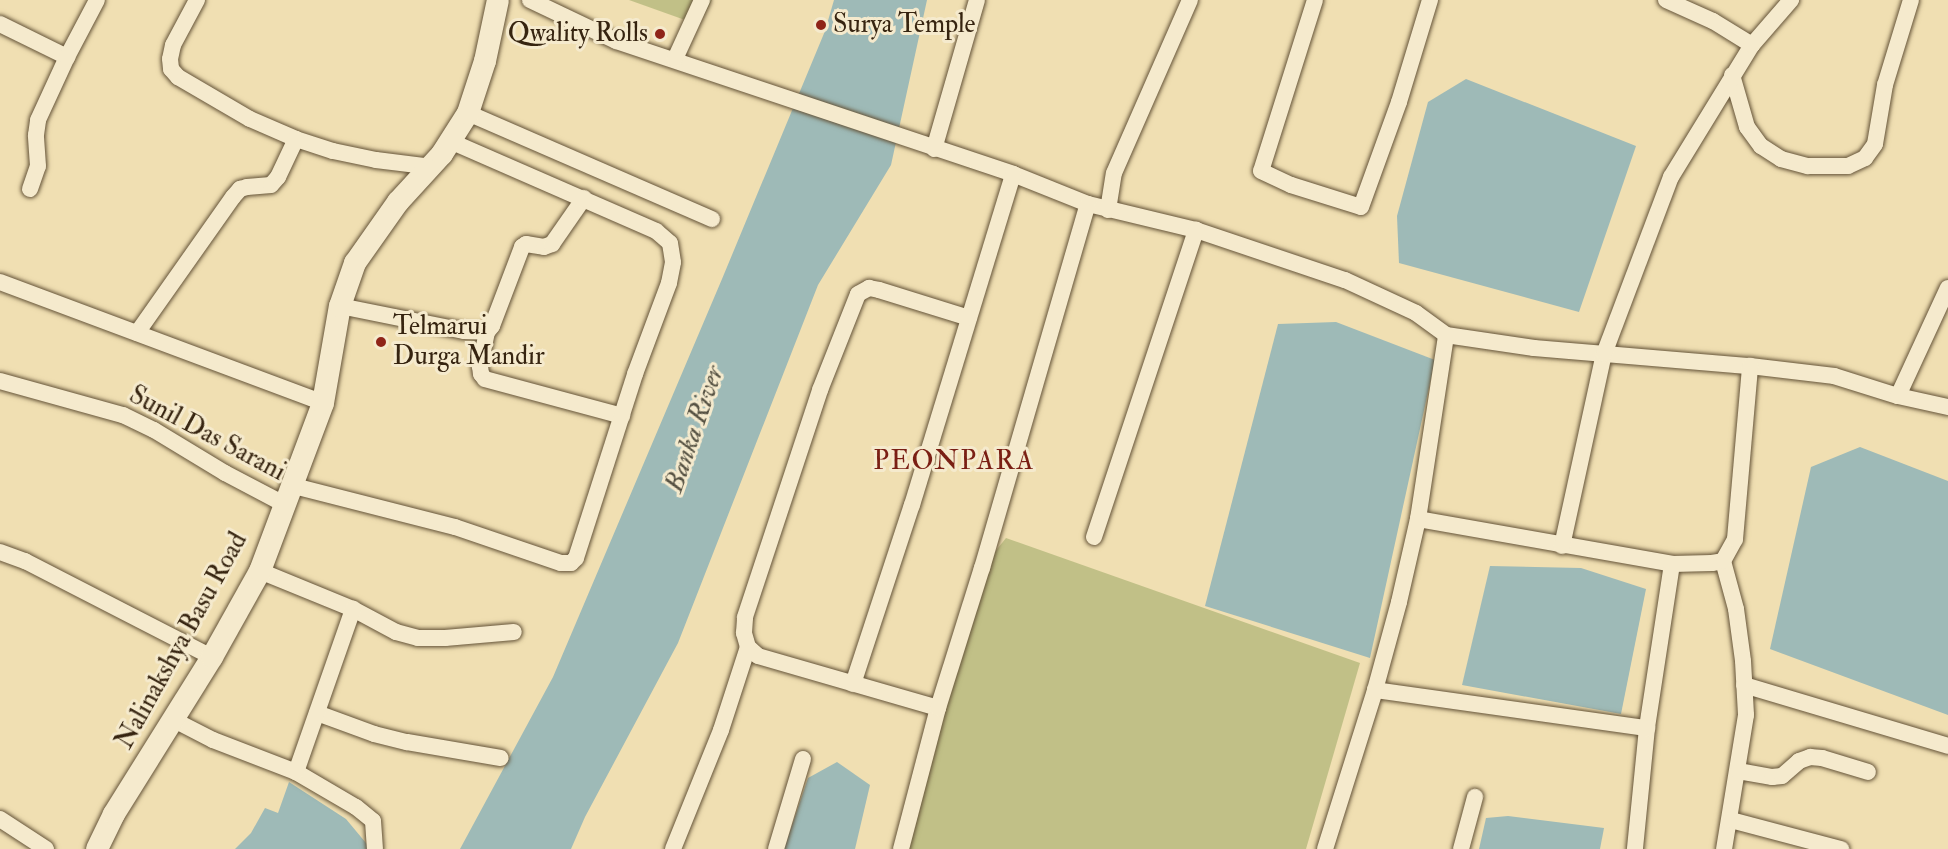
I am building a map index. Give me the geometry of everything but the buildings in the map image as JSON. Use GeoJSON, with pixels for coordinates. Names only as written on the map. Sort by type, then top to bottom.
{"type":"FeatureCollection","features":[{"type":"Feature","properties":{"kind":"street"},"geometry":{"type":"LineString","coordinates":[[30,189],[38,166],[36,146],[38,120],[97,0]]}},
{"type":"Feature","properties":{"kind":"street"},"geometry":{"type":"LineString","coordinates":[[197,0],[173,45],[170,59],[171,69],[178,77],[250,120],[296,138],[333,151],[376,160],[432,167]]}},
{"type":"Feature","properties":{"kind":"street","name":"Nalinakshya Basu Road"},"geometry":{"type":"LineString","coordinates":[[97,849],[114,814],[212,657],[260,571],[323,403],[340,306],[355,263],[398,202],[432,167],[468,112],[485,61],[498,0]]}},
{"type":"Feature","properties":{"kind":"street"},"geometry":{"type":"LineString","coordinates":[[530,0],[616,41],[1013,174],[1088,204],[1196,230],[1346,280],[1416,313],[1446,335],[1534,348],[1750,366],[1834,376],[1899,396],[1948,407]]}},
{"type":"Feature","properties":{"kind":"street"},"geometry":{"type":"LineString","coordinates":[[675,59],[702,0]]}},
{"type":"Feature","properties":{"kind":"street"},"geometry":{"type":"LineString","coordinates":[[934,149],[977,0]]}},
{"type":"Feature","properties":{"kind":"street"},"geometry":{"type":"LineString","coordinates":[[1108,210],[1114,173],[1190,0]]}},
{"type":"Feature","properties":{"kind":"street"},"geometry":{"type":"LineString","coordinates":[[1315,0],[1261,171],[1291,184],[1361,207],[1399,102],[1430,0]]}},
{"type":"Feature","properties":{"kind":"street"},"geometry":{"type":"LineString","coordinates":[[1666,0],[1713,21],[1752,45]]}},
{"type":"Feature","properties":{"kind":"street"},"geometry":{"type":"LineString","coordinates":[[1562,546],[1604,354],[1671,177],[1752,45],[1791,0]]}},
{"type":"Feature","properties":{"kind":"street"},"geometry":{"type":"LineString","coordinates":[[1732,75],[1748,127],[1761,146],[1781,159],[1808,166],[1848,166],[1865,158],[1875,144],[1885,85],[1911,0]]}},
{"type":"Feature","properties":{"kind":"street"},"geometry":{"type":"LineString","coordinates":[[0,24],[67,57]]}},
{"type":"Feature","properties":{"kind":"street"},"geometry":{"type":"LineString","coordinates":[[468,112],[712,219]]}},
{"type":"Feature","properties":{"kind":"street"},"geometry":{"type":"LineString","coordinates":[[137,333],[233,197],[240,189],[270,185],[278,177],[296,138]]}},
{"type":"Feature","properties":{"kind":"street"},"geometry":{"type":"LineString","coordinates":[[450,141],[584,198],[656,231],[670,243],[673,262],[669,284],[622,416],[485,379],[480,375],[487,332],[492,327],[522,247],[526,244],[544,247],[552,244],[584,198]]}},
{"type":"Feature","properties":{"kind":"street"},"geometry":{"type":"LineString","coordinates":[[853,684],[912,505],[1013,174]]}},
{"type":"Feature","properties":{"kind":"street"},"geometry":{"type":"LineString","coordinates":[[901,849],[938,708],[982,568],[1088,204]]}},
{"type":"Feature","properties":{"kind":"street"},"geometry":{"type":"LineString","coordinates":[[1094,537],[1196,230]]}},
{"type":"Feature","properties":{"kind":"street"},"geometry":{"type":"LineString","coordinates":[[0,282],[323,403]]}},
{"type":"Feature","properties":{"kind":"street"},"geometry":{"type":"LineString","coordinates":[[938,708],[758,656],[748,647],[744,633],[745,616],[820,390],[858,294],[869,288],[879,290],[969,318]]}},
{"type":"Feature","properties":{"kind":"street"},"geometry":{"type":"LineString","coordinates":[[1899,396],[1948,288]]}},
{"type":"Feature","properties":{"kind":"street"},"geometry":{"type":"LineString","coordinates":[[340,306],[464,331],[487,332]]}},
{"type":"Feature","properties":{"kind":"street"},"geometry":{"type":"LineString","coordinates":[[1325,849],[1375,690],[1418,519],[1446,335]]}},
{"type":"Feature","properties":{"kind":"street"},"geometry":{"type":"LineString","coordinates":[[1724,849],[1731,820],[1746,715],[1736,609],[1723,561],[1735,539],[1750,366]]}},
{"type":"Feature","properties":{"kind":"street","name":"Sunil Das Sarani"},"geometry":{"type":"LineString","coordinates":[[0,381],[123,416],[154,429],[225,473],[290,496],[455,526],[561,563],[571,563],[579,551],[622,416]]}},
{"type":"Feature","properties":{"kind":"street"},"geometry":{"type":"LineString","coordinates":[[1418,519],[1672,564],[1723,561]]}},
{"type":"Feature","properties":{"kind":"street"},"geometry":{"type":"LineString","coordinates":[[0,552],[25,561],[212,657]]}},
{"type":"Feature","properties":{"kind":"street"},"geometry":{"type":"LineString","coordinates":[[1635,849],[1647,728],[1672,564]]}},
{"type":"Feature","properties":{"kind":"street"},"geometry":{"type":"LineString","coordinates":[[260,571],[353,609],[396,632],[418,638],[514,632]]}},
{"type":"Feature","properties":{"kind":"street"},"geometry":{"type":"LineString","coordinates":[[296,772],[353,609]]}},
{"type":"Feature","properties":{"kind":"street"},"geometry":{"type":"LineString","coordinates":[[673,849],[721,730],[748,647]]}},
{"type":"Feature","properties":{"kind":"street"},"geometry":{"type":"LineString","coordinates":[[1744,685],[1948,746]]}},
{"type":"Feature","properties":{"kind":"street"},"geometry":{"type":"LineString","coordinates":[[1375,690],[1647,728]]}},
{"type":"Feature","properties":{"kind":"street"},"geometry":{"type":"LineString","coordinates":[[317,713],[374,734],[501,758]]}},
{"type":"Feature","properties":{"kind":"street"},"geometry":{"type":"LineString","coordinates":[[174,720],[213,740],[296,772],[373,821],[375,849]]}},
{"type":"Feature","properties":{"kind":"street"},"geometry":{"type":"LineString","coordinates":[[1738,771],[1772,777],[1782,776],[1799,761],[1810,757],[1822,758],[1868,772]]}},
{"type":"Feature","properties":{"kind":"street"},"geometry":{"type":"LineString","coordinates":[[776,849],[803,759]]}},
{"type":"Feature","properties":{"kind":"street"},"geometry":{"type":"LineString","coordinates":[[1461,849],[1475,797]]}},
{"type":"Feature","properties":{"kind":"street"},"geometry":{"type":"LineString","coordinates":[[0,819],[46,849]]}},
{"type":"Feature","properties":{"kind":"street"},"geometry":{"type":"LineString","coordinates":[[1731,820],[1841,849]]}},
{"type":"Feature","properties":{"kind":"shaded area"},"geometry":{"type":"Polygon","coordinates":[[[629,0],[712,0],[699,25],[629,0]]]}},
{"type":"Feature","properties":{"kind":"shaded area"},"geometry":{"type":"Polygon","coordinates":[[[1006,538],[1360,663],[1306,849],[905,849],[982,568],[1006,538]]]}},
{"type":"Feature","properties":{"kind":"water","name":"Banka River"},"geometry":{"type":"Polygon","coordinates":[[[834,0],[927,0],[891,165],[818,285],[678,643],[585,817],[571,849],[460,849],[553,677],[825,31],[834,0]]]}},
{"type":"Feature","properties":{"kind":"water"},"geometry":{"type":"Polygon","coordinates":[[[1466,79],[1636,146],[1579,312],[1399,263],[1397,216],[1428,102],[1466,79]]]}},
{"type":"Feature","properties":{"kind":"water"},"geometry":{"type":"Polygon","coordinates":[[[1336,322],[1435,360],[1370,658],[1205,606],[1278,324],[1336,322]]]}},
{"type":"Feature","properties":{"kind":"water"},"geometry":{"type":"Polygon","coordinates":[[[1860,447],[1948,481],[1948,715],[1770,649],[1811,467],[1860,447]]]}},
{"type":"Feature","properties":{"kind":"water"},"geometry":{"type":"Polygon","coordinates":[[[1490,566],[1581,568],[1646,589],[1621,714],[1462,685],[1490,566]]]}},
{"type":"Feature","properties":{"kind":"water"},"geometry":{"type":"Polygon","coordinates":[[[837,762],[870,785],[855,849],[784,849],[808,778],[837,762]]]}},
{"type":"Feature","properties":{"kind":"water"},"geometry":{"type":"Polygon","coordinates":[[[289,782],[346,819],[371,849],[235,849],[251,833],[265,808],[278,813],[289,782]]]}},
{"type":"Feature","properties":{"kind":"water"},"geometry":{"type":"Polygon","coordinates":[[[1508,816],[1604,828],[1600,849],[1479,849],[1486,818],[1508,816]]]}},
{"type":"Feature","properties":{"kind":"place","name":"Surya Temple"},"geometry":{"type":"Point","coordinates":[821,25]}},
{"type":"Feature","properties":{"kind":"place","name":"Qwality Rolls"},"geometry":{"type":"Point","coordinates":[660,34]}},
{"type":"Feature","properties":{"kind":"place","name":"Telmarui Durga Mandir"},"geometry":{"type":"Point","coordinates":[381,342]}},
{"type":"Feature","properties":{"kind":"district","name":"PEONPARA"},"geometry":{"type":"Point","coordinates":[954,461]}}]}
